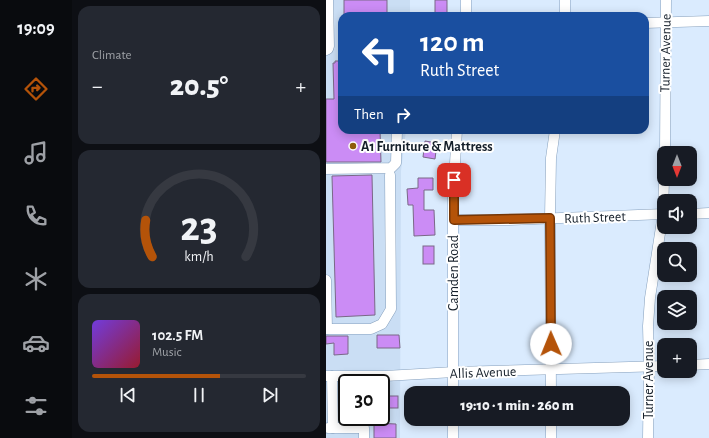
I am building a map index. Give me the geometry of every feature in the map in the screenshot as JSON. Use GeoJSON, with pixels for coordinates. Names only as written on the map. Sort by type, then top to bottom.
{"type":"FeatureCollection","features":[{"type":"Feature","properties":{"kind":"street"},"geometry":{"type":"LineString","coordinates":[[326,50],[329,46],[328,0]]}},
{"type":"Feature","properties":{"kind":"street"},"geometry":{"type":"LineString","coordinates":[[466,0],[466,12]]}},
{"type":"Feature","properties":{"kind":"street"},"geometry":{"type":"LineString","coordinates":[[564,0],[565,12]]}},
{"type":"Feature","properties":{"kind":"street","name":"Turner Avenue"},"geometry":{"type":"LineString","coordinates":[[664,146],[666,0]]}},
{"type":"Feature","properties":{"kind":"street"},"geometry":{"type":"LineString","coordinates":[[649,23],[709,21]]}},
{"type":"Feature","properties":{"kind":"street"},"geometry":{"type":"LineString","coordinates":[[326,169],[391,168],[396,163],[396,134]]}},
{"type":"Feature","properties":{"kind":"street","name":"Camden Road"},"geometry":{"type":"LineString","coordinates":[[453,386],[454,172],[457,134]]}},
{"type":"Feature","properties":{"kind":"street"},"geometry":{"type":"LineString","coordinates":[[551,386],[550,218],[552,158],[555,134]]}},
{"type":"Feature","properties":{"kind":"street"},"geometry":{"type":"LineString","coordinates":[[326,280],[327,329],[371,328],[382,324],[391,309],[390,175]]}},
{"type":"Feature","properties":{"kind":"street"},"geometry":{"type":"LineString","coordinates":[[697,214],[709,213]]}},
{"type":"Feature","properties":{"kind":"street","name":"Ruth Street"},"geometry":{"type":"LineString","coordinates":[[454,220],[657,214]]}},
{"type":"Feature","properties":{"kind":"street","name":"Turner Avenue"},"geometry":{"type":"LineString","coordinates":[[648,438],[648,332],[650,298],[660,234]]}},
{"type":"Feature","properties":{"kind":"street"},"geometry":{"type":"LineString","coordinates":[[697,365],[709,364]]}},
{"type":"Feature","properties":{"kind":"street","name":"Allis Avenue"},"geometry":{"type":"LineString","coordinates":[[329,376],[385,376],[454,372],[657,366]]}},
{"type":"Feature","properties":{"kind":"street"},"geometry":{"type":"LineString","coordinates":[[329,376],[329,428],[364,428],[364,438]]}},
{"type":"Feature","properties":{"kind":"street"},"geometry":{"type":"LineString","coordinates":[[453,426],[453,438]]}},
{"type":"Feature","properties":{"kind":"street"},"geometry":{"type":"LineString","coordinates":[[551,426],[551,438]]}},
{"type":"Feature","properties":{"kind":"shaded area"},"geometry":{"type":"Polygon","coordinates":[[[326,0],[410,0],[410,12],[338,12],[338,134],[406,134],[401,171],[400,438],[326,438],[326,0]]]}},
{"type":"Feature","properties":{"kind":"building"},"geometry":{"type":"Polygon","coordinates":[[[344,0],[387,0],[387,12],[344,12],[344,0]]]}},
{"type":"Feature","properties":{"kind":"building"},"geometry":{"type":"Polygon","coordinates":[[[435,0],[447,0],[447,12],[435,12],[435,0]]]}},
{"type":"Feature","properties":{"kind":"building","name":"A1 Furniture & Mattress"},"geometry":{"type":"Polygon","coordinates":[[[335,61],[338,61],[338,134],[380,134],[381,162],[326,162],[326,99],[334,99],[333,63],[335,63],[335,61]]]}},
{"type":"Feature","properties":{"kind":"building"},"geometry":{"type":"Polygon","coordinates":[[[425,141],[437,143],[435,159],[423,157],[425,141]]]}},
{"type":"Feature","properties":{"kind":"building"},"geometry":{"type":"Polygon","coordinates":[[[372,175],[375,315],[336,317],[332,176],[372,175]]]}},
{"type":"Feature","properties":{"kind":"building"},"geometry":{"type":"Polygon","coordinates":[[[418,178],[433,178],[433,190],[424,190],[424,210],[434,210],[435,235],[414,236],[413,205],[408,205],[407,189],[418,188],[418,178]]]}},
{"type":"Feature","properties":{"kind":"building"},"geometry":{"type":"Polygon","coordinates":[[[423,246],[434,246],[434,264],[423,264],[423,246]]]}},
{"type":"Feature","properties":{"kind":"building"},"geometry":{"type":"Polygon","coordinates":[[[377,335],[399,335],[400,348],[377,348],[377,335]]]}},
{"type":"Feature","properties":{"kind":"building"},"geometry":{"type":"Polygon","coordinates":[[[326,336],[348,336],[348,354],[334,355],[334,343],[326,344],[326,336]]]}},
{"type":"Feature","properties":{"kind":"building"},"geometry":{"type":"Polygon","coordinates":[[[390,396],[398,396],[398,408],[390,408],[390,396]]]}},
{"type":"Feature","properties":{"kind":"building"},"geometry":{"type":"Polygon","coordinates":[[[390,424],[396,424],[396,438],[374,438],[374,426],[390,426],[390,424]]]}},
{"type":"Feature","properties":{"kind":"place","name":"A1 Furniture & Mattress"},"geometry":{"type":"Point","coordinates":[353,146]}},
{"type":"Feature","properties":{"kind":"route"},"geometry":{"type":"LineString","coordinates":[[454,180],[454,220],[550,218],[551,344]]}}]}
